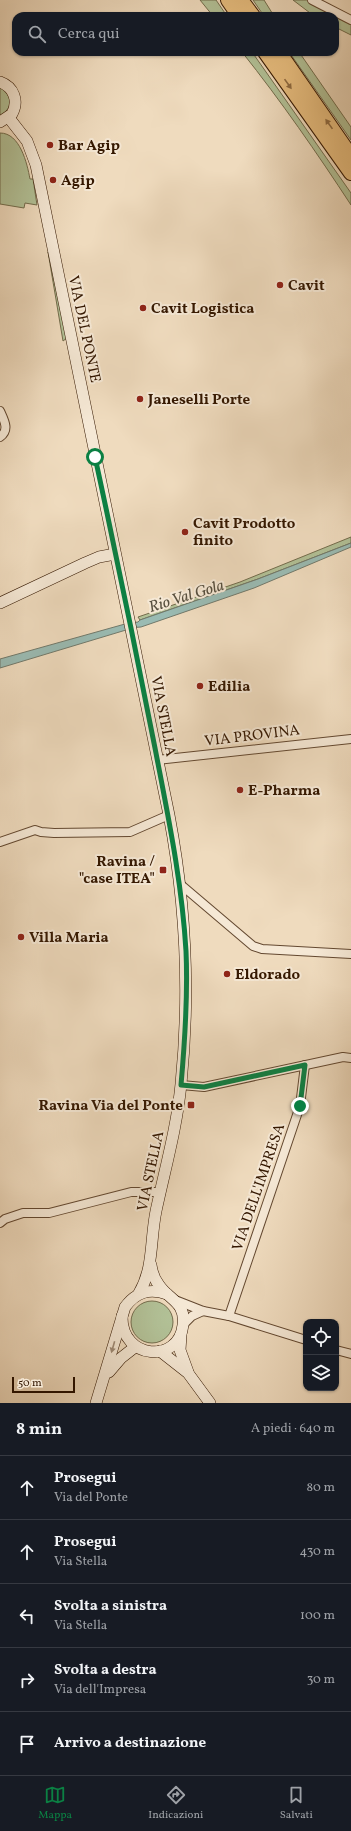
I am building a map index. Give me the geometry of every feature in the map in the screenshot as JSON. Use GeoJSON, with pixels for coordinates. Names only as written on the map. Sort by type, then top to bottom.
{"type":"FeatureCollection","features":[{"type":"Feature","properties":{"kind":"highway"},"geometry":{"type":"LineString","coordinates":[[228,0],[236,12]]}},
{"type":"Feature","properties":{"kind":"highway"},"geometry":{"type":"LineString","coordinates":[[241,0],[250,12]]}},
{"type":"Feature","properties":{"kind":"highway"},"geometry":{"type":"LineString","coordinates":[[268,56],[351,173]]}},
{"type":"Feature","properties":{"kind":"highway"},"geometry":{"type":"LineString","coordinates":[[281,56],[351,156]]}},
{"type":"Feature","properties":{"kind":"street"},"geometry":{"type":"LineString","coordinates":[[312,0],[335,12]]}},
{"type":"Feature","properties":{"kind":"street"},"geometry":{"type":"LineString","coordinates":[[339,14],[351,20]]}},
{"type":"Feature","properties":{"kind":"street"},"geometry":{"type":"LineString","coordinates":[[0,82],[8,86],[15,96],[15,106],[4,120]]}},
{"type":"Feature","properties":{"kind":"street","name":"VIA DEL PONTE"},"geometry":{"type":"LineString","coordinates":[[4,120],[27,141],[36,165],[115,554]]}},
{"type":"Feature","properties":{"kind":"street"},"geometry":{"type":"LineString","coordinates":[[0,411],[6,428],[0,437]]}},
{"type":"Feature","properties":{"kind":"street"},"geometry":{"type":"LineString","coordinates":[[0,603],[99,557],[115,554]]}},
{"type":"Feature","properties":{"kind":"street","name":"VIA STELLA"},"geometry":{"type":"LineString","coordinates":[[96,1403],[125,1307],[131,1299],[139,1294],[146,1281],[150,1264],[153,1233],[181,1085],[186,1026],[186,952],[180,884],[169,815],[115,554]]}},
{"type":"Feature","properties":{"kind":"street","name":"VIA PROVINA"},"geometry":{"type":"LineString","coordinates":[[157,760],[351,738]]}},
{"type":"Feature","properties":{"kind":"street"},"geometry":{"type":"LineString","coordinates":[[0,842],[35,830],[54,833],[130,832],[169,815]]}},
{"type":"Feature","properties":{"kind":"street"},"geometry":{"type":"LineString","coordinates":[[180,884],[253,946],[262,948],[351,954]]}},
{"type":"Feature","properties":{"kind":"street"},"geometry":{"type":"LineString","coordinates":[[181,1085],[204,1087],[305,1065],[343,1058],[351,1058]]}},
{"type":"Feature","properties":{"kind":"street","name":"VIA DELL'IMPRESA"},"geometry":{"type":"LineString","coordinates":[[229,1316],[300,1106],[305,1065]]}},
{"type":"Feature","properties":{"kind":"street"},"geometry":{"type":"LineString","coordinates":[[0,1223],[5,1219],[23,1213],[49,1213],[131,1192],[161,1192]]}},
{"type":"Feature","properties":{"kind":"street","name":"VIA STELLA"},"geometry":{"type":"LineString","coordinates":[[150,1264],[159,1285],[180,1307],[183,1316],[180,1350],[188,1373]]}},
{"type":"Feature","properties":{"kind":"street"},"geometry":{"type":"LineString","coordinates":[[139,1294],[153,1291],[203,1311],[229,1316],[303,1339]]}},
{"type":"Feature","properties":{"kind":"street"},"geometry":{"type":"LineString","coordinates":[[122,1316],[124,1333],[135,1347],[145,1351],[160,1351],[175,1342],[192,1316],[203,1311]]}},
{"type":"Feature","properties":{"kind":"street","name":"VIA STELLA"},"geometry":{"type":"LineString","coordinates":[[104,1379],[116,1362],[135,1347]]}},
{"type":"Feature","properties":{"kind":"street"},"geometry":{"type":"LineString","coordinates":[[160,1351],[188,1373],[210,1403]]}},
{"type":"Feature","properties":{"kind":"street"},"geometry":{"type":"LineString","coordinates":[[339,1351],[351,1354]]}},
{"type":"Feature","properties":{"kind":"green space"},"geometry":{"type":"Polygon","coordinates":[[[200,0],[216,0],[224,12],[210,12],[200,0]]]}},
{"type":"Feature","properties":{"kind":"green space"},"geometry":{"type":"Polygon","coordinates":[[[253,0],[264,0],[272,12],[261,12],[253,0]]]}},
{"type":"Feature","properties":{"kind":"green space"},"geometry":{"type":"Polygon","coordinates":[[[293,0],[308,0],[330,12],[309,12],[293,0]]]}},
{"type":"Feature","properties":{"kind":"green space"},"geometry":{"type":"Polygon","coordinates":[[[339,17],[351,23],[351,35],[339,29],[339,17]]]}},
{"type":"Feature","properties":{"kind":"green space"},"geometry":{"type":"Polygon","coordinates":[[[245,56],[255,56],[351,193],[351,205],[325,166],[271,89],[245,56]]]}},
{"type":"Feature","properties":{"kind":"green space"},"geometry":{"type":"Polygon","coordinates":[[[292,56],[302,56],[351,127],[351,140],[292,56]]]}},
{"type":"Feature","properties":{"kind":"green space"},"geometry":{"type":"Polygon","coordinates":[[[0,87],[10,98],[10,102],[7,109],[0,117],[0,87]]]}},
{"type":"Feature","properties":{"kind":"green space"},"geometry":{"type":"Polygon","coordinates":[[[0,133],[7,134],[13,138],[21,150],[27,165],[30,179],[33,179],[37,205],[25,203],[24,208],[0,204],[0,133]]]}},
{"type":"Feature","properties":{"kind":"green space"},"geometry":{"type":"Polygon","coordinates":[[[48,252],[67,338],[63,341],[48,252]]]}},
{"type":"Feature","properties":{"kind":"green space"},"geometry":{"type":"Polygon","coordinates":[[[351,537],[351,543],[258,579],[140,620],[138,617],[240,582],[351,537]]]}},
{"type":"Feature","properties":{"kind":"green space"},"geometry":{"type":"Polygon","coordinates":[[[148,1301],[156,1301],[167,1307],[173,1318],[173,1326],[167,1337],[156,1343],[148,1343],[137,1337],[131,1326],[131,1318],[137,1307],[148,1301]]]}},
{"type":"Feature","properties":{"kind":"water"},"geometry":{"type":"Polygon","coordinates":[[[351,543],[351,547],[254,588],[141,627],[128,628],[126,630],[0,668],[0,659],[125,624],[138,622],[140,620],[258,579],[351,543]]]}},
{"type":"Feature","properties":{"kind":"place","name":"Bar Agip"},"geometry":{"type":"Point","coordinates":[50,145]}},
{"type":"Feature","properties":{"kind":"place","name":"Agip"},"geometry":{"type":"Point","coordinates":[53,180]}},
{"type":"Feature","properties":{"kind":"place","name":"Cavit"},"geometry":{"type":"Point","coordinates":[280,285]}},
{"type":"Feature","properties":{"kind":"place","name":"Cavit Logistica"},"geometry":{"type":"Point","coordinates":[143,308]}},
{"type":"Feature","properties":{"kind":"place","name":"Janeselli Porte"},"geometry":{"type":"Point","coordinates":[140,399]}},
{"type":"Feature","properties":{"kind":"place","name":"Cavit Prodotto finito"},"geometry":{"type":"Point","coordinates":[185,532]}},
{"type":"Feature","properties":{"kind":"place","name":"Edilia"},"geometry":{"type":"Point","coordinates":[200,686]}},
{"type":"Feature","properties":{"kind":"place","name":"E-Pharma"},"geometry":{"type":"Point","coordinates":[240,790]}},
{"type":"Feature","properties":{"kind":"place","name":"Ravina / \"case ITEA\""},"geometry":{"type":"Point","coordinates":[163,870]}},
{"type":"Feature","properties":{"kind":"place","name":"Villa Maria"},"geometry":{"type":"Point","coordinates":[21,937]}},
{"type":"Feature","properties":{"kind":"place","name":"Eldorado"},"geometry":{"type":"Point","coordinates":[227,974]}},
{"type":"Feature","properties":{"kind":"place","name":"Ravina Via del Ponte"},"geometry":{"type":"Point","coordinates":[191,1105]}},
{"type":"Feature","properties":{"kind":"route"},"geometry":{"type":"LineString","coordinates":[[95,457],[131,622],[157,760],[172,829],[180,884],[186,952],[186,1026],[181,1085],[186,1084],[204,1087],[305,1065],[300,1106]]}},
{"type":"Feature","properties":{"kind":"water label","name":"Rio Val Gola"},"geometry":{"type":"Point","coordinates":[186,595]}}]}
